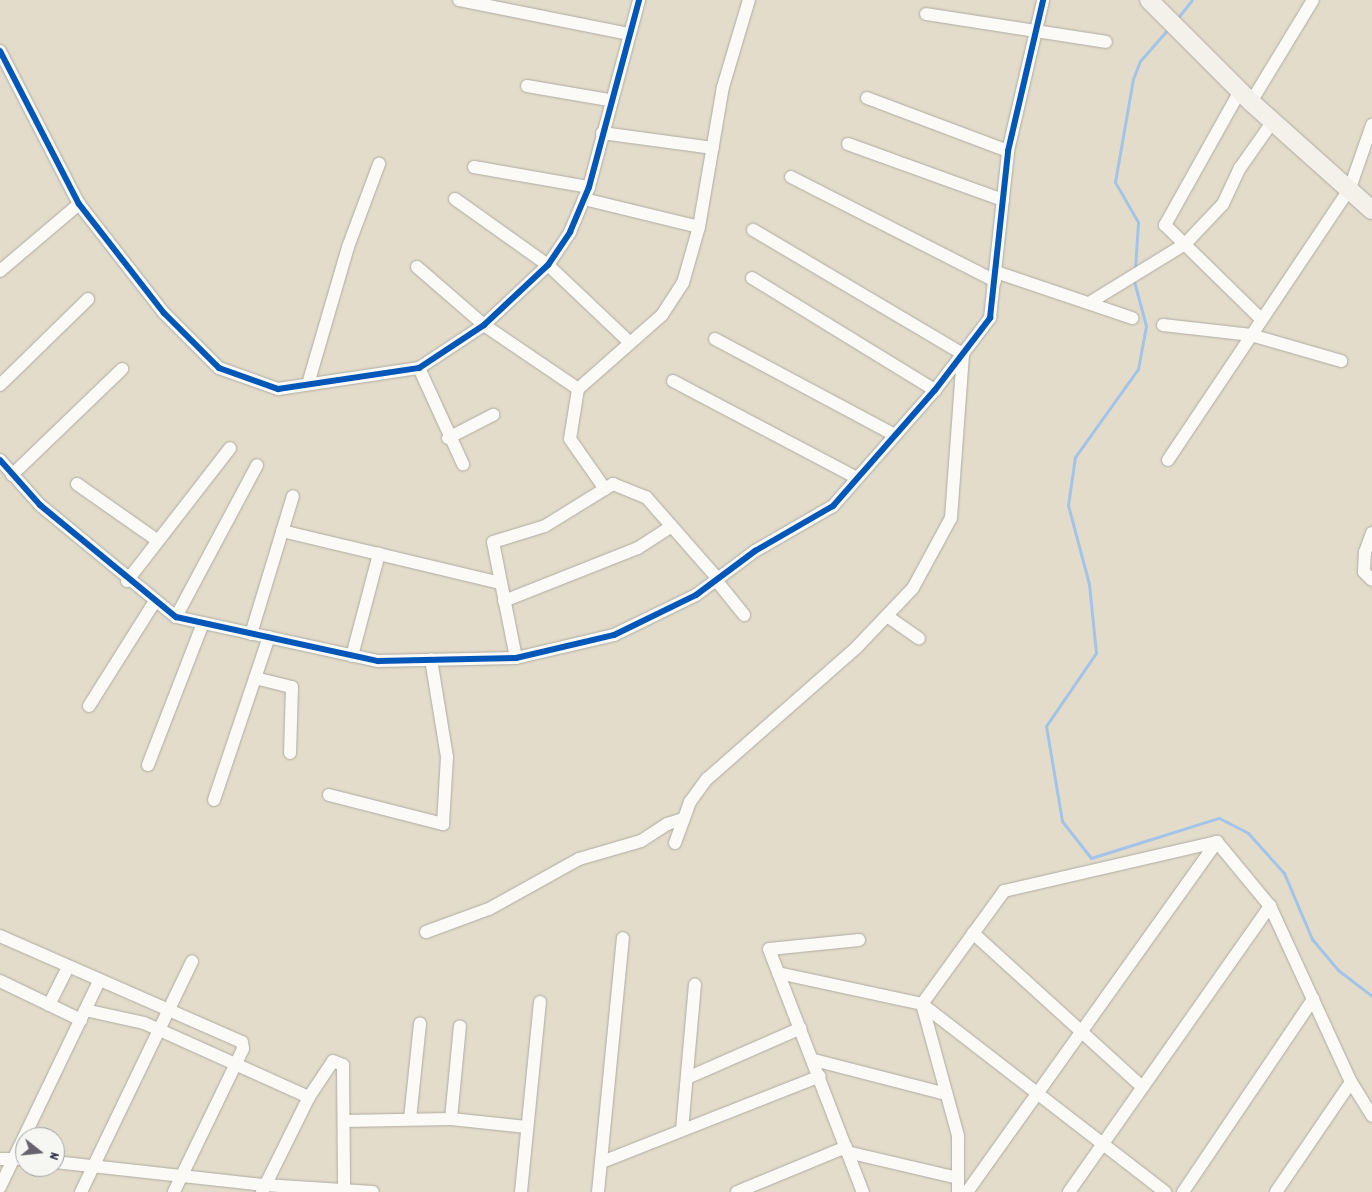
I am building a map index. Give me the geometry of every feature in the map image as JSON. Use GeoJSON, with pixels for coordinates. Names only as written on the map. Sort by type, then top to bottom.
{"type":"FeatureCollection","features":[{"type":"Feature","properties":{"kind":"street"},"geometry":{"type":"LineString","coordinates":[[459,0],[629,34]]}},
{"type":"Feature","properties":{"kind":"street"},"geometry":{"type":"LineString","coordinates":[[0,51],[80,204],[164,313],[219,368],[278,389],[419,368],[484,325],[548,265],[590,187],[609,100],[639,0]]}},
{"type":"Feature","properties":{"kind":"street"},"geometry":{"type":"LineString","coordinates":[[605,488],[570,439],[578,389],[628,341],[662,315],[683,283],[699,228],[723,87],[749,0]]}},
{"type":"Feature","properties":{"kind":"street"},"geometry":{"type":"LineString","coordinates":[[0,460],[12,475],[127,580],[176,617],[378,662],[516,658],[614,635],[696,595],[717,579],[833,506],[935,390],[990,318],[1008,151],[1043,0]]}},
{"type":"Feature","properties":{"kind":"street"},"geometry":{"type":"LineString","coordinates":[[1149,0],[1246,96],[1350,188],[1372,210]]}},
{"type":"Feature","properties":{"kind":"street"},"geometry":{"type":"LineString","coordinates":[[1261,318],[1165,225],[1246,96],[1312,0]]}},
{"type":"Feature","properties":{"kind":"street"},"geometry":{"type":"LineString","coordinates":[[926,14],[1106,42]]}},
{"type":"Feature","properties":{"kind":"street"},"geometry":{"type":"LineString","coordinates":[[527,86],[609,100]]}},
{"type":"Feature","properties":{"kind":"street"},"geometry":{"type":"LineString","coordinates":[[867,98],[1008,151]]}},
{"type":"Feature","properties":{"kind":"street"},"geometry":{"type":"LineString","coordinates":[[1089,304],[1185,244],[1223,204],[1240,168],[1273,121]]}},
{"type":"Feature","properties":{"kind":"street"},"geometry":{"type":"LineString","coordinates":[[1168,460],[1261,318],[1350,188],[1372,125]]}},
{"type":"Feature","properties":{"kind":"street"},"geometry":{"type":"LineString","coordinates":[[602,133],[713,148]]}},
{"type":"Feature","properties":{"kind":"street"},"geometry":{"type":"LineString","coordinates":[[848,144],[1003,200]]}},
{"type":"Feature","properties":{"kind":"street"},"geometry":{"type":"LineString","coordinates":[[308,384],[348,247],[379,164]]}},
{"type":"Feature","properties":{"kind":"street"},"geometry":{"type":"LineString","coordinates":[[474,166],[590,187]]}},
{"type":"Feature","properties":{"kind":"street"},"geometry":{"type":"LineString","coordinates":[[791,177],[995,277],[1132,318]]}},
{"type":"Feature","properties":{"kind":"street"},"geometry":{"type":"LineString","coordinates":[[454,199],[548,265],[628,341]]}},
{"type":"Feature","properties":{"kind":"street"},"geometry":{"type":"LineString","coordinates":[[584,199],[699,228]]}},
{"type":"Feature","properties":{"kind":"street"},"geometry":{"type":"LineString","coordinates":[[0,271],[80,204]]}},
{"type":"Feature","properties":{"kind":"street"},"geometry":{"type":"LineString","coordinates":[[753,230],[963,354]]}},
{"type":"Feature","properties":{"kind":"street"},"geometry":{"type":"LineString","coordinates":[[417,267],[484,325],[578,389]]}},
{"type":"Feature","properties":{"kind":"street"},"geometry":{"type":"LineString","coordinates":[[752,278],[935,390]]}},
{"type":"Feature","properties":{"kind":"street"},"geometry":{"type":"LineString","coordinates":[[0,385],[88,299]]}},
{"type":"Feature","properties":{"kind":"street"},"geometry":{"type":"LineString","coordinates":[[1163,325],[1250,335],[1341,361]]}},
{"type":"Feature","properties":{"kind":"street"},"geometry":{"type":"LineString","coordinates":[[715,339],[895,435]]}},
{"type":"Feature","properties":{"kind":"street"},"geometry":{"type":"LineString","coordinates":[[675,843],[683,819],[707,779],[758,738],[887,616],[913,588],[951,518],[963,354]]}},
{"type":"Feature","properties":{"kind":"street"},"geometry":{"type":"LineString","coordinates":[[419,368],[448,438],[463,464]]}},
{"type":"Feature","properties":{"kind":"street"},"geometry":{"type":"LineString","coordinates":[[12,475],[122,369]]}},
{"type":"Feature","properties":{"kind":"street"},"geometry":{"type":"LineString","coordinates":[[672,381],[857,478]]}},
{"type":"Feature","properties":{"kind":"street"},"geometry":{"type":"LineString","coordinates":[[448,438],[493,415]]}},
{"type":"Feature","properties":{"kind":"street"},"geometry":{"type":"LineString","coordinates":[[127,580],[230,448]]}},
{"type":"Feature","properties":{"kind":"street"},"geometry":{"type":"LineString","coordinates":[[176,617],[256,465]]}},
{"type":"Feature","properties":{"kind":"street"},"geometry":{"type":"LineString","coordinates":[[77,484],[158,541]]}},
{"type":"Feature","properties":{"kind":"street"},"geometry":{"type":"LineString","coordinates":[[516,658],[493,542],[545,526],[613,484],[646,497],[717,579],[744,615]]}},
{"type":"Feature","properties":{"kind":"street"},"geometry":{"type":"LineString","coordinates":[[251,634],[293,496]]}},
{"type":"Feature","properties":{"kind":"street"},"geometry":{"type":"LineString","coordinates":[[504,601],[638,548],[672,526]]}},
{"type":"Feature","properties":{"kind":"street"},"geometry":{"type":"LineString","coordinates":[[282,530],[501,583]]}},
{"type":"Feature","properties":{"kind":"street"},"geometry":{"type":"LineString","coordinates":[[1372,533],[1364,552],[1364,572],[1372,580]]}},
{"type":"Feature","properties":{"kind":"street"},"geometry":{"type":"LineString","coordinates":[[352,656],[379,554]]}},
{"type":"Feature","properties":{"kind":"street"},"geometry":{"type":"LineString","coordinates":[[89,706],[155,601]]}},
{"type":"Feature","properties":{"kind":"street"},"geometry":{"type":"LineString","coordinates":[[887,616],[919,638]]}},
{"type":"Feature","properties":{"kind":"street"},"geometry":{"type":"LineString","coordinates":[[148,765],[203,623]]}},
{"type":"Feature","properties":{"kind":"street"},"geometry":{"type":"LineString","coordinates":[[214,800],[268,638]]}},
{"type":"Feature","properties":{"kind":"street"},"geometry":{"type":"LineString","coordinates":[[329,795],[443,824],[447,757],[431,659]]}},
{"type":"Feature","properties":{"kind":"street"},"geometry":{"type":"LineString","coordinates":[[255,678],[292,686],[290,753]]}},
{"type":"Feature","properties":{"kind":"street"},"geometry":{"type":"LineString","coordinates":[[426,932],[489,909],[579,859],[642,841],[667,824],[683,819]]}},
{"type":"Feature","properties":{"kind":"street"},"geometry":{"type":"LineString","coordinates":[[1217,842],[1270,906],[1351,1082],[1372,1116]]}},
{"type":"Feature","properties":{"kind":"street"},"geometry":{"type":"LineString","coordinates":[[922,1004],[1004,891],[1217,842]]}},
{"type":"Feature","properties":{"kind":"street"},"geometry":{"type":"LineString","coordinates":[[967,1192],[1217,842]]}},
{"type":"Feature","properties":{"kind":"street"},"geometry":{"type":"LineString","coordinates":[[1069,1192],[1270,906]]}},
{"type":"Feature","properties":{"kind":"street"},"geometry":{"type":"LineString","coordinates":[[974,933],[1142,1087]]}},
{"type":"Feature","properties":{"kind":"street"},"geometry":{"type":"LineString","coordinates":[[0,936],[99,981],[170,1007],[242,1042],[236,1064],[174,1192]]}},
{"type":"Feature","properties":{"kind":"street"},"geometry":{"type":"LineString","coordinates":[[598,1192],[623,938]]}},
{"type":"Feature","properties":{"kind":"street"},"geometry":{"type":"LineString","coordinates":[[859,940],[769,949],[814,1060],[863,1192]]}},
{"type":"Feature","properties":{"kind":"street"},"geometry":{"type":"LineString","coordinates":[[81,1192],[192,961]]}},
{"type":"Feature","properties":{"kind":"street"},"geometry":{"type":"LineString","coordinates":[[49,1005],[68,967]]}},
{"type":"Feature","properties":{"kind":"street"},"geometry":{"type":"LineString","coordinates":[[778,973],[922,1004],[1166,1192]]}},
{"type":"Feature","properties":{"kind":"street"},"geometry":{"type":"LineString","coordinates":[[34,1127],[99,981]]}},
{"type":"Feature","properties":{"kind":"street"},"geometry":{"type":"LineString","coordinates":[[0,982],[49,1005],[83,1015],[159,1030],[309,1097]]}},
{"type":"Feature","properties":{"kind":"street"},"geometry":{"type":"LineString","coordinates":[[682,1130],[695,985]]}},
{"type":"Feature","properties":{"kind":"street"},"geometry":{"type":"LineString","coordinates":[[1183,1192],[1312,999]]}},
{"type":"Feature","properties":{"kind":"street"},"geometry":{"type":"LineString","coordinates":[[521,1192],[540,1002]]}},
{"type":"Feature","properties":{"kind":"street"},"geometry":{"type":"LineString","coordinates":[[922,1004],[958,1136],[958,1192]]}},
{"type":"Feature","properties":{"kind":"street"},"geometry":{"type":"LineString","coordinates":[[410,1119],[420,1024]]}},
{"type":"Feature","properties":{"kind":"street"},"geometry":{"type":"LineString","coordinates":[[451,1120],[460,1026]]}},
{"type":"Feature","properties":{"kind":"street"},"geometry":{"type":"LineString","coordinates":[[687,1078],[800,1028]]}},
{"type":"Feature","properties":{"kind":"street"},"geometry":{"type":"LineString","coordinates":[[814,1060],[946,1094]]}},
{"type":"Feature","properties":{"kind":"street"},"geometry":{"type":"LineString","coordinates":[[264,1189],[309,1097],[328,1063],[339,1061],[343,1064],[346,1120],[344,1190]]}},
{"type":"Feature","properties":{"kind":"street"},"geometry":{"type":"LineString","coordinates":[[602,1162],[820,1076]]}},
{"type":"Feature","properties":{"kind":"street"},"geometry":{"type":"LineString","coordinates":[[1276,1192],[1351,1082]]}},
{"type":"Feature","properties":{"kind":"street"},"geometry":{"type":"LineString","coordinates":[[346,1120],[451,1120],[527,1127]]}},
{"type":"Feature","properties":{"kind":"street"},"geometry":{"type":"LineString","coordinates":[[738,1192],[847,1149],[958,1178]]}},
{"type":"Feature","properties":{"kind":"street"},"geometry":{"type":"LineString","coordinates":[[0,1159],[15,1159]]}},
{"type":"Feature","properties":{"kind":"street"},"geometry":{"type":"LineString","coordinates":[[65,1163],[182,1176],[264,1189],[373,1192]]}},
{"type":"Feature","properties":{"kind":"street"},"geometry":{"type":"LineString","coordinates":[[0,1187],[15,1166]]}},
{"type":"Feature","properties":{"kind":"waterway"},"geometry":{"type":"LineString","coordinates":[[1177,19],[1192,0]]}},
{"type":"Feature","properties":{"kind":"waterway"},"geometry":{"type":"LineString","coordinates":[[1135,269],[1138,222],[1115,182],[1133,79],[1140,61],[1169,28]]}},
{"type":"Feature","properties":{"kind":"waterway"},"geometry":{"type":"LineString","coordinates":[[1134,281],[1146,326],[1138,369],[1075,457],[1068,505],[1089,584],[1096,653],[1046,726],[1062,821],[1091,858],[1219,818],[1248,833],[1284,873],[1312,939],[1338,970],[1372,996]]}},
{"type":"Feature","properties":{"kind":"cycle path"},"geometry":{"type":"LineString","coordinates":[[0,51],[79,204],[164,313],[219,368],[278,389],[419,368],[484,325],[548,265],[570,232],[589,187],[639,0]]}},
{"type":"Feature","properties":{"kind":"cycle path"},"geometry":{"type":"LineString","coordinates":[[0,460],[40,505],[176,617],[378,661],[516,658],[614,635],[696,595],[755,551],[833,506],[935,390],[990,318],[1008,151],[1043,0]]}}]}
